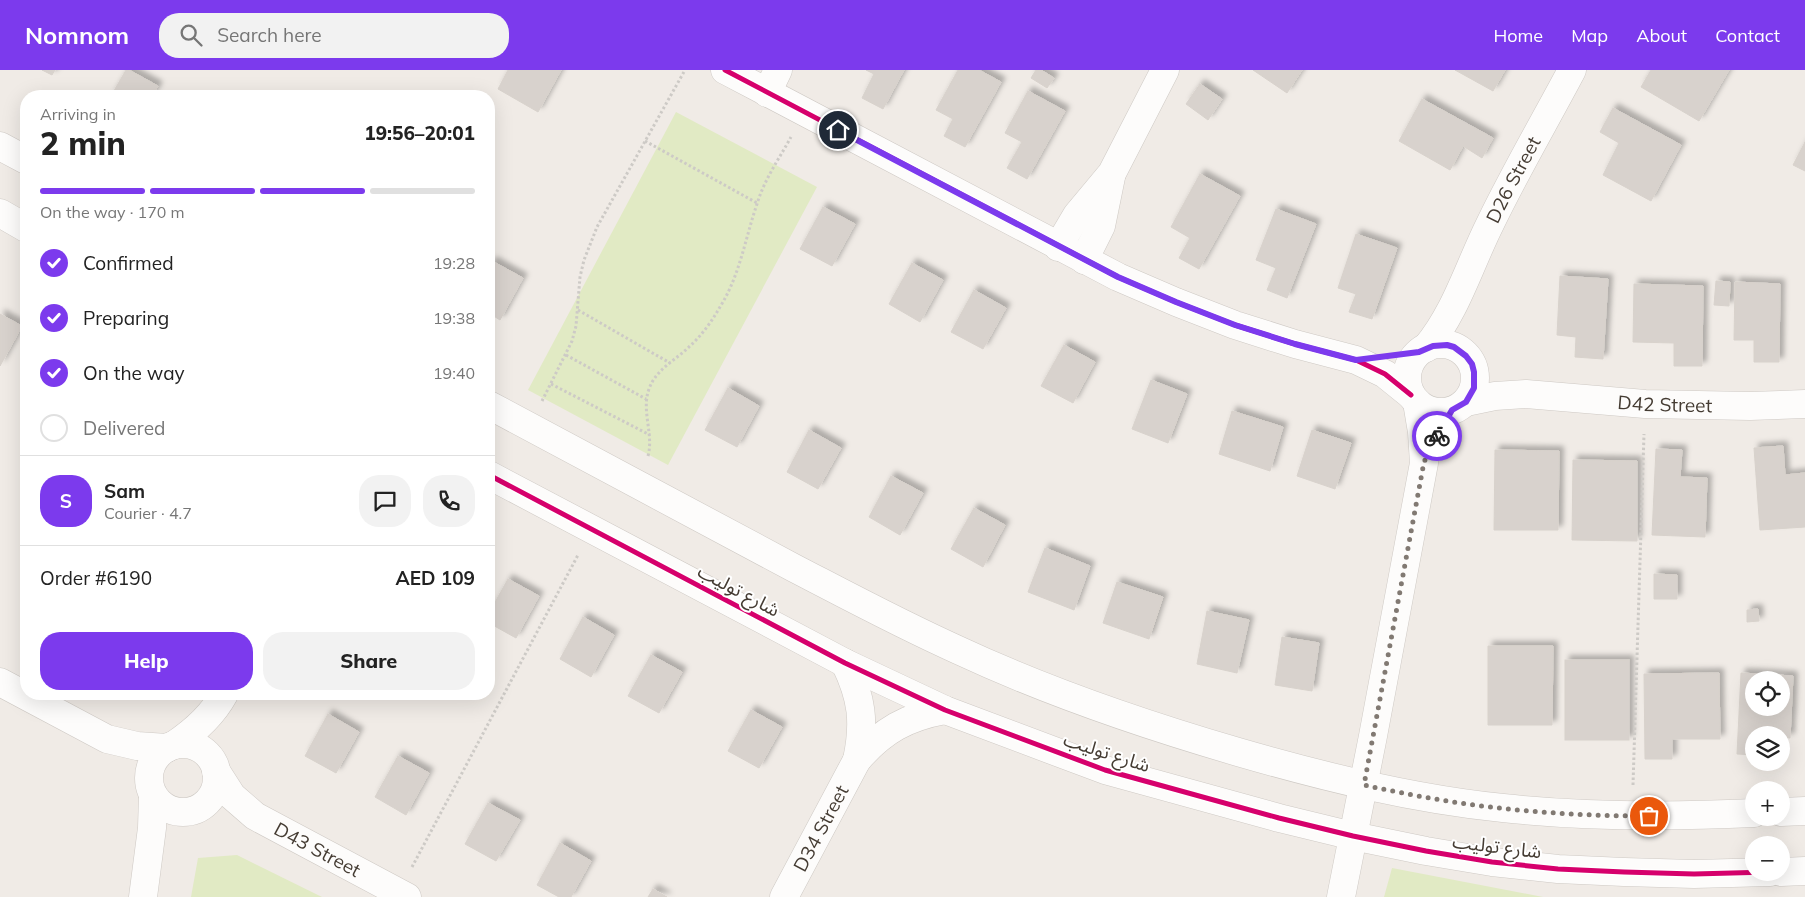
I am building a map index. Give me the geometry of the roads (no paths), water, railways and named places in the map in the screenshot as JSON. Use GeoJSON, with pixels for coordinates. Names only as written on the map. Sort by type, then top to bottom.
{"type":"FeatureCollection","features":[{"type":"Feature","properties":{"kind":"street"},"geometry":{"type":"LineString","coordinates":[[1058,247],[1077,215],[1112,174],[1165,70]]}},
{"type":"Feature","properties":{"kind":"street","name":"D26 Street"},"geometry":{"type":"LineString","coordinates":[[1423,350],[1446,322],[1492,219],[1572,70]]}},
{"type":"Feature","properties":{"kind":"street"},"geometry":{"type":"LineString","coordinates":[[752,76],[804,112],[1084,260],[1176,302],[1235,325],[1295,344],[1356,360],[1385,374],[1423,407],[1437,412],[1459,406]]}},
{"type":"Feature","properties":{"kind":"street"},"geometry":{"type":"LineString","coordinates":[[0,146],[20,157]]}},
{"type":"Feature","properties":{"kind":"street"},"geometry":{"type":"LineString","coordinates":[[1084,260],[1101,226],[1112,174]]}},
{"type":"Feature","properties":{"kind":"street"},"geometry":{"type":"LineString","coordinates":[[0,213],[20,225]]}},
{"type":"Feature","properties":{"kind":"street","name":"D26 Street"},"geometry":{"type":"LineString","coordinates":[[1460,291],[1461,324],[1469,360]]}},
{"type":"Feature","properties":{"kind":"street"},"geometry":{"type":"LineString","coordinates":[[1356,360],[1447,345],[1460,351],[1469,360],[1474,372],[1474,388],[1459,406],[1424,462]]}},
{"type":"Feature","properties":{"kind":"street"},"geometry":{"type":"LineString","coordinates":[[1341,897],[1364,785],[1424,462],[1422,432],[1414,398],[1409,387],[1408,372],[1410,365],[1423,350]]}},
{"type":"Feature","properties":{"kind":"street","name":"D42 Street"},"geometry":{"type":"LineString","coordinates":[[1469,360],[1497,382],[1526,394]]}},
{"type":"Feature","properties":{"kind":"street","name":"D42 Street"},"geometry":{"type":"LineString","coordinates":[[1459,406],[1495,396],[1526,394],[1645,404],[1750,406],[1805,404]]}},
{"type":"Feature","properties":{"kind":"street","name":"شارع توليب"},"geometry":{"type":"LineString","coordinates":[[495,408],[635,484],[901,623],[1014,675],[1128,718],[1288,767],[1364,785],[1436,799],[1501,808],[1567,814],[1633,816],[1745,813]]}},
{"type":"Feature","properties":{"kind":"street","name":"شارع توليب"},"geometry":{"type":"LineString","coordinates":[[495,478],[845,663],[945,710],[1105,770],[1279,818],[1353,836],[1492,862],[1558,868],[1694,874],[1745,873]]}},
{"type":"Feature","properties":{"kind":"street","name":"D34 Street"},"geometry":{"type":"LineString","coordinates":[[784,897],[857,760],[862,740],[863,720],[860,700],[854,681],[845,663]]}},
{"type":"Feature","properties":{"kind":"street"},"geometry":{"type":"LineString","coordinates":[[0,682],[20,693]]}},
{"type":"Feature","properties":{"kind":"street"},"geometry":{"type":"LineString","coordinates":[[34,700],[107,739],[137,746],[171,746],[181,744],[196,746],[208,755],[214,766]]}},
{"type":"Feature","properties":{"kind":"street"},"geometry":{"type":"LineString","coordinates":[[143,897],[152,828],[152,791],[149,772],[152,764],[156,757],[200,726],[220,700]]}},
{"type":"Feature","properties":{"kind":"street"},"geometry":{"type":"LineString","coordinates":[[149,861],[166,834],[192,810],[206,803],[216,788],[214,731],[222,700]]}},
{"type":"Feature","properties":{"kind":"street","name":"D34 Street"},"geometry":{"type":"LineString","coordinates":[[857,760],[881,735],[896,726],[911,718],[945,710]]}},
{"type":"Feature","properties":{"kind":"street"},"geometry":{"type":"LineString","coordinates":[[107,739],[130,762],[164,806],[172,810],[192,810]]}},
{"type":"Feature","properties":{"kind":"street","name":"D43 Street"},"geometry":{"type":"LineString","coordinates":[[214,766],[232,796],[255,816],[403,895]]}},
{"type":"Feature","properties":{"kind":"street","name":"D43 Street"},"geometry":{"type":"LineString","coordinates":[[192,810],[227,810],[255,816]]}},
{"type":"Feature","properties":{"kind":"street"},"geometry":{"type":"LineString","coordinates":[[1790,812],[1805,811]]}},
{"type":"Feature","properties":{"kind":"street"},"geometry":{"type":"LineString","coordinates":[[1790,872],[1805,871]]}}]}
